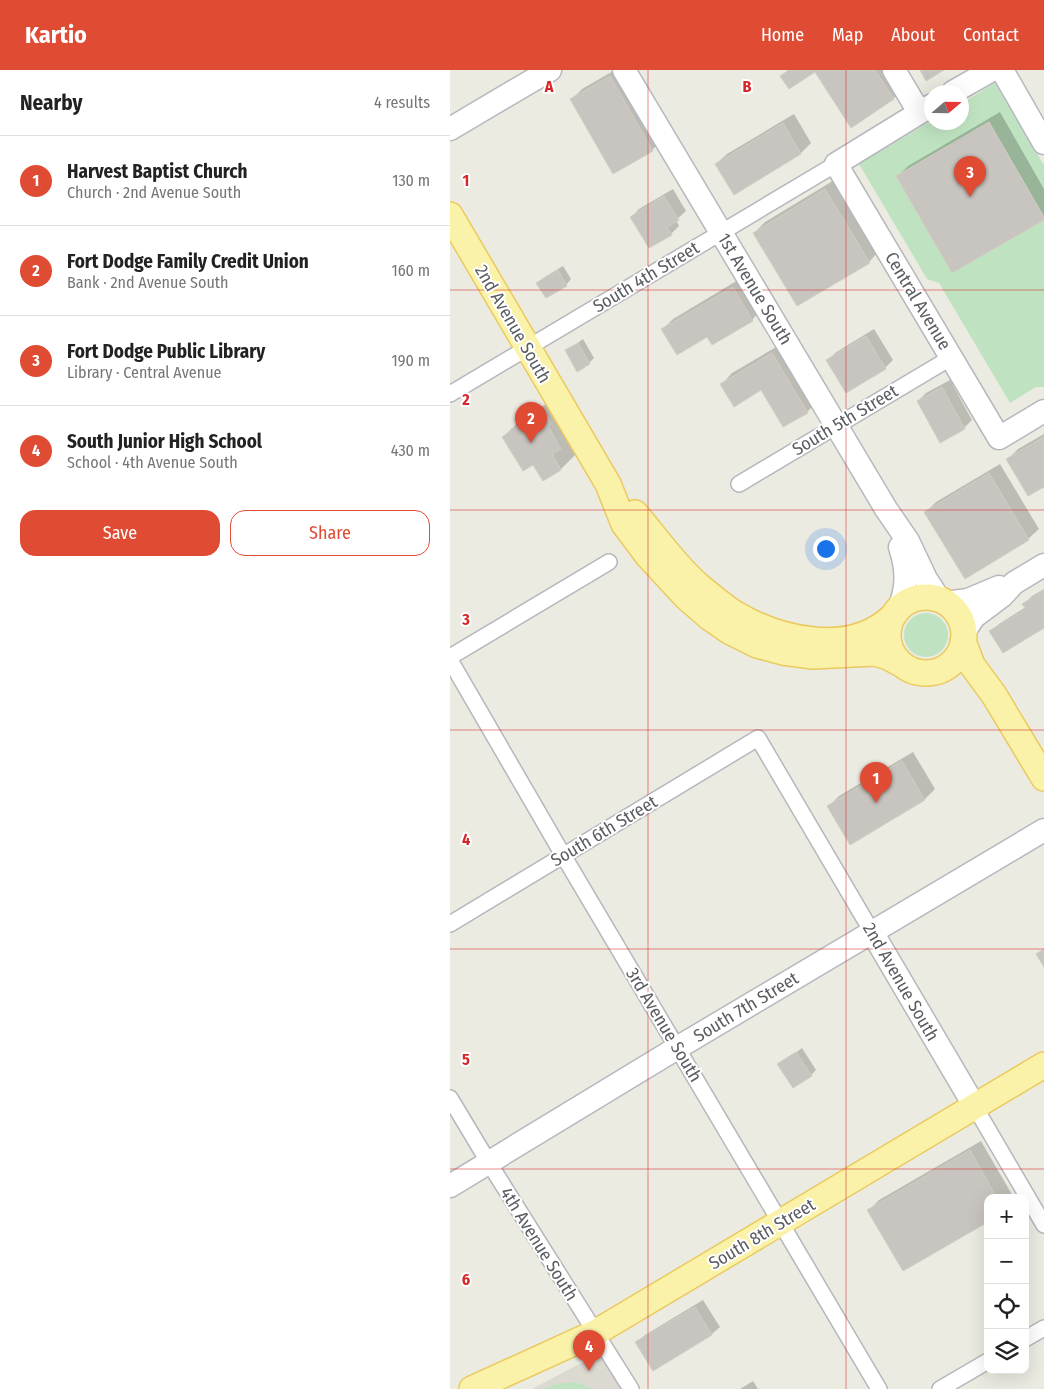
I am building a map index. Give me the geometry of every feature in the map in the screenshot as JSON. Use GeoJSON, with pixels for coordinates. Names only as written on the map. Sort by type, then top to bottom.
{"type":"FeatureCollection","features":[{"type":"Feature","properties":{"kind":"main road"},"geometry":{"type":"LineString","coordinates":[[450,128],[550,70]]}},
{"type":"Feature","properties":{"kind":"main road","name":"1st Avenue South"},"geometry":{"type":"LineString","coordinates":[[624,70],[886,509],[908,541],[926,579],[942,601],[958,614],[972,665],[994,695],[1044,778]]}},
{"type":"Feature","properties":{"kind":"main road"},"geometry":{"type":"LineString","coordinates":[[894,70],[924,107]]}},
{"type":"Feature","properties":{"kind":"main road"},"geometry":{"type":"LineString","coordinates":[[965,85],[992,70]]}},
{"type":"Feature","properties":{"kind":"main road"},"geometry":{"type":"LineString","coordinates":[[1002,70],[1044,143]]}},
{"type":"Feature","properties":{"kind":"main road","name":"South 4th Street"},"geometry":{"type":"LineString","coordinates":[[836,164],[924,109]]}},
{"type":"Feature","properties":{"kind":"main road","name":"Central Avenue"},"geometry":{"type":"LineString","coordinates":[[836,164],[999,438],[1044,411]]}},
{"type":"Feature","properties":{"kind":"main road","name":"2nd Avenue South"},"geometry":{"type":"LineString","coordinates":[[450,215],[608,484],[624,524],[648,556],[686,598],[729,631],[758,645],[783,652],[813,656],[874,653],[886,656],[901,664]]}},
{"type":"Feature","properties":{"kind":"main road","name":"2nd Avenue South"},"geometry":{"type":"LineString","coordinates":[[608,484],[697,584],[743,618],[788,635],[803,639],[829,641],[865,634],[881,626],[897,611]]}},
{"type":"Feature","properties":{"kind":"main road","name":"1st Avenue South"},"geometry":{"type":"LineString","coordinates":[[886,509],[903,556],[906,575],[904,596],[888,628],[889,645],[895,658],[915,672],[938,672],[955,679],[978,692],[1008,720]]}},
{"type":"Feature","properties":{"kind":"main road"},"geometry":{"type":"LineString","coordinates":[[897,611],[914,599],[923,597],[942,601],[968,600],[1014,583],[1044,565]]}},
{"type":"Feature","properties":{"kind":"main road"},"geometry":{"type":"LineString","coordinates":[[938,672],[957,658],[964,636],[974,617],[1002,596],[1014,583]]}},
{"type":"Feature","properties":{"kind":"main road","name":"South 7th Street"},"geometry":{"type":"LineString","coordinates":[[450,1186],[677,1048],[1044,830]]}},
{"type":"Feature","properties":{"kind":"main road","name":"2nd Avenue South"},"geometry":{"type":"LineString","coordinates":[[872,932],[974,1107]]}},
{"type":"Feature","properties":{"kind":"main road","name":"South 8th Street"},"geometry":{"type":"LineString","coordinates":[[472,1389],[595,1333],[1044,1065]]}},
{"type":"Feature","properties":{"kind":"street","name":"South 4th Street"},"geometry":{"type":"LineString","coordinates":[[450,394],[836,164]]}},
{"type":"Feature","properties":{"kind":"street","name":"South 5th Street"},"geometry":{"type":"LineString","coordinates":[[739,484],[952,357]]}},
{"type":"Feature","properties":{"kind":"street"},"geometry":{"type":"LineString","coordinates":[[450,658],[609,562]]}},
{"type":"Feature","properties":{"kind":"street","name":"3rd Avenue South"},"geometry":{"type":"LineString","coordinates":[[450,658],[563,856],[879,1389]]}},
{"type":"Feature","properties":{"kind":"street","name":"South 6th Street"},"geometry":{"type":"LineString","coordinates":[[450,924],[758,738]]}},
{"type":"Feature","properties":{"kind":"street","name":"2nd Avenue South"},"geometry":{"type":"LineString","coordinates":[[758,738],[872,932]]}},
{"type":"Feature","properties":{"kind":"street","name":"4th Avenue South"},"geometry":{"type":"LineString","coordinates":[[450,1098],[631,1389]]}},
{"type":"Feature","properties":{"kind":"street","name":"2nd Avenue South"},"geometry":{"type":"LineString","coordinates":[[974,1107],[1044,1225]]}},
{"type":"Feature","properties":{"kind":"street"},"geometry":{"type":"LineString","coordinates":[[1029,1337],[1044,1328]]}},
{"type":"Feature","properties":{"kind":"street"},"geometry":{"type":"LineString","coordinates":[[940,1389],[984,1363]]}},
{"type":"Feature","properties":{"kind":"shaded area"},"geometry":{"type":"Polygon","coordinates":[[[600,1353],[623,1389],[532,1389],[600,1353]]]}},
{"type":"Feature","properties":{"kind":"green space"},"geometry":{"type":"Polygon","coordinates":[[[995,83],[1044,165],[1044,387],[1036,387],[1010,403],[939,283],[927,279],[859,164],[924,125],[924,130],[969,130],[969,99],[995,83]]]}},
{"type":"Feature","properties":{"kind":"green space"},"geometry":{"type":"Polygon","coordinates":[[[926,613],[938,617],[944,623],[948,635],[944,647],[938,653],[926,657],[914,653],[908,647],[904,635],[908,623],[914,617],[926,613]]]}},
{"type":"Feature","properties":{"kind":"green space"},"geometry":{"type":"Polygon","coordinates":[[[575,1382],[594,1389],[543,1389],[556,1384],[575,1382]]]}},
{"type":"Feature","properties":{"kind":"building"},"geometry":{"type":"Polygon","coordinates":[[[789,70],[875,70],[894,99],[851,128],[815,72],[789,89],[780,76],[789,70]]]}},
{"type":"Feature","properties":{"kind":"building"},"geometry":{"type":"Polygon","coordinates":[[[920,70],[944,70],[926,81],[920,70]]]}},
{"type":"Feature","properties":{"kind":"building"},"geometry":{"type":"Polygon","coordinates":[[[610,76],[653,151],[613,174],[570,99],[610,76]]]}},
{"type":"Feature","properties":{"kind":"building"},"geometry":{"type":"Polygon","coordinates":[[[989,122],[1044,220],[952,273],[896,176],[989,122]]]}},
{"type":"Feature","properties":{"kind":"building"},"geometry":{"type":"Polygon","coordinates":[[[783,123],[801,154],[734,195],[715,164],[783,123]]]}},
{"type":"Feature","properties":{"kind":"building"},"geometry":{"type":"Polygon","coordinates":[[[825,189],[870,263],[797,306],[753,233],[825,189]]]}},
{"type":"Feature","properties":{"kind":"building"},"geometry":{"type":"Polygon","coordinates":[[[664,196],[679,220],[667,227],[672,235],[649,248],[630,217],[664,196]]]}},
{"type":"Feature","properties":{"kind":"building"},"geometry":{"type":"Polygon","coordinates":[[[558,270],[567,286],[546,298],[536,283],[558,270]]]}},
{"type":"Feature","properties":{"kind":"building"},"geometry":{"type":"Polygon","coordinates":[[[733,287],[753,321],[712,345],[707,337],[677,355],[661,329],[733,287]]]}},
{"type":"Feature","properties":{"kind":"building"},"geometry":{"type":"Polygon","coordinates":[[[866,336],[886,369],[846,393],[826,360],[866,336]]]}},
{"type":"Feature","properties":{"kind":"building"},"geometry":{"type":"Polygon","coordinates":[[[578,343],[590,364],[577,372],[565,350],[578,343]]]}},
{"type":"Feature","properties":{"kind":"building"},"geometry":{"type":"Polygon","coordinates":[[[772,353],[808,413],[783,427],[761,390],[734,407],[720,384],[772,353]]]}},
{"type":"Feature","properties":{"kind":"building"},"geometry":{"type":"Polygon","coordinates":[[[942,387],[965,429],[940,443],[917,401],[942,387]]]}},
{"type":"Feature","properties":{"kind":"building"},"geometry":{"type":"Polygon","coordinates":[[[544,411],[551,424],[548,426],[561,449],[552,454],[561,470],[543,481],[533,465],[523,471],[502,437],[510,430],[544,411]]]}},
{"type":"Feature","properties":{"kind":"building"},"geometry":{"type":"Polygon","coordinates":[[[1044,437],[1044,487],[1028,496],[1006,459],[1044,437]]]}},
{"type":"Feature","properties":{"kind":"building"},"geometry":{"type":"Polygon","coordinates":[[[989,473],[1029,540],[965,579],[924,512],[989,473]]]}},
{"type":"Feature","properties":{"kind":"building"},"geometry":{"type":"Polygon","coordinates":[[[1044,590],[1044,628],[1003,653],[989,631],[1026,609],[1022,604],[1044,590]]]}},
{"type":"Feature","properties":{"kind":"building"},"geometry":{"type":"Polygon","coordinates":[[[902,761],[925,800],[850,845],[827,806],[902,761]]]}},
{"type":"Feature","properties":{"kind":"building"},"geometry":{"type":"Polygon","coordinates":[[[1044,949],[1044,967],[1036,954],[1044,949]]]}},
{"type":"Feature","properties":{"kind":"building"},"geometry":{"type":"Polygon","coordinates":[[[796,1052],[812,1076],[793,1088],[777,1064],[796,1052]]]}},
{"type":"Feature","properties":{"kind":"building"},"geometry":{"type":"Polygon","coordinates":[[[970,1150],[995,1194],[984,1194],[984,1224],[903,1271],[867,1210],[970,1150]]]}},
{"type":"Feature","properties":{"kind":"building"},"geometry":{"type":"Polygon","coordinates":[[[695,1307],[712,1335],[653,1371],[635,1342],[695,1307]]]}},
{"type":"Feature","properties":{"kind":"place","name":"Fort Dodge Public Library"},"geometry":{"type":"Point","coordinates":[970,197]}},
{"type":"Feature","properties":{"kind":"place","name":"Fort Dodge Family Credit Union"},"geometry":{"type":"Point","coordinates":[531,443]}},
{"type":"Feature","properties":{"kind":"place","name":"Harvest Baptist Church"},"geometry":{"type":"Point","coordinates":[876,803]}},
{"type":"Feature","properties":{"kind":"place","name":"South Junior High School"},"geometry":{"type":"Point","coordinates":[589,1371]}}]}
